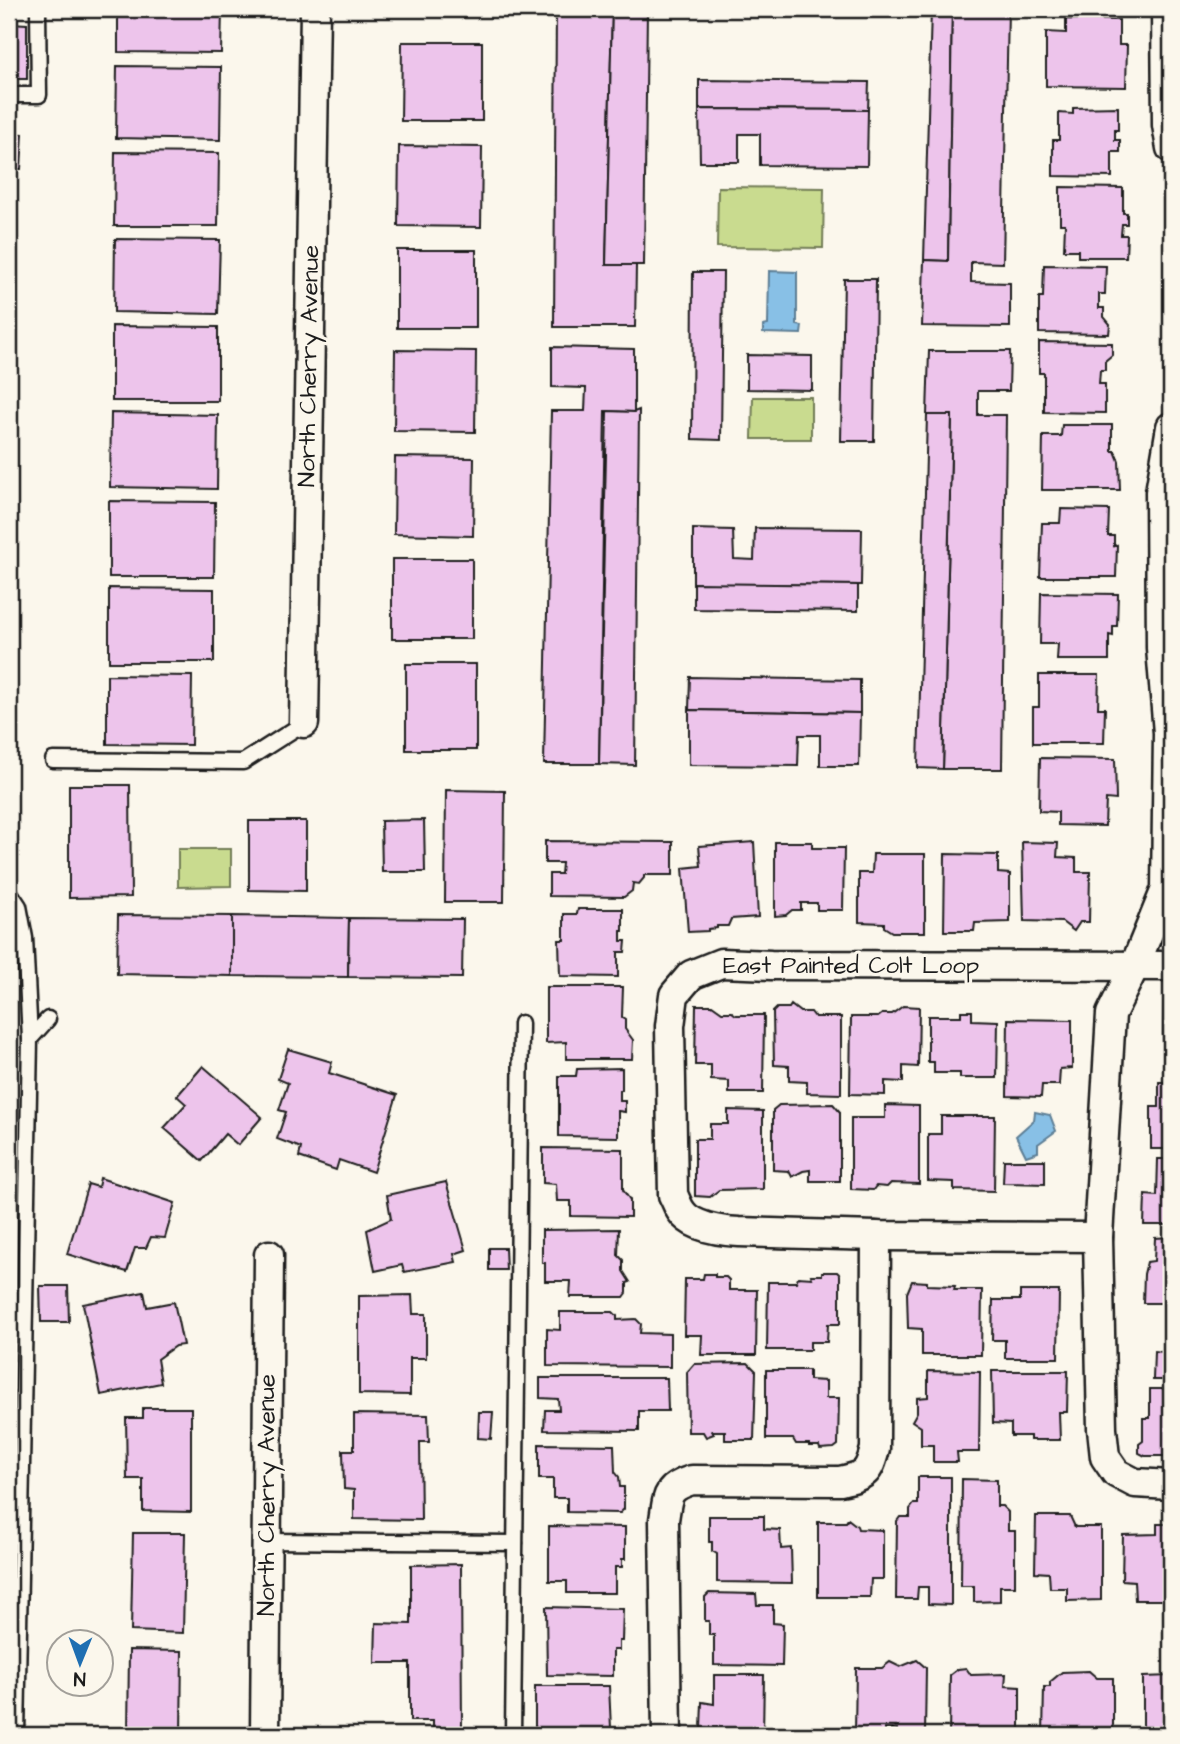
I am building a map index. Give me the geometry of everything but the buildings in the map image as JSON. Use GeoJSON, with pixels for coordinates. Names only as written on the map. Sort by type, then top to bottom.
{"type":"FeatureCollection","features":[{"type":"Feature","properties":{"kind":"street","name":"North Cherry Avenue"},"geometry":{"type":"LineString","coordinates":[[304,723],[315,9]]}},
{"type":"Feature","properties":{"kind":"street"},"geometry":{"type":"LineString","coordinates":[[1166,9],[1167,125],[1171,148]]}},
{"type":"Feature","properties":{"kind":"street"},"geometry":{"type":"LineString","coordinates":[[1171,427],[1160,492],[1161,648],[1168,733],[1166,889],[1135,965],[1111,1014],[1098,1237],[1102,1429],[1105,1457],[1116,1474],[1135,1483],[1171,1485]]}},
{"type":"Feature","properties":{"kind":"street","name":"East Painted Colt Loop"},"geometry":{"type":"LineString","coordinates":[[1098,1237],[725,1232],[699,1225],[681,1213],[673,1195],[670,1026],[674,995],[691,975],[721,963],[1171,966]]}},
{"type":"Feature","properties":{"kind":"street"},"geometry":{"type":"LineString","coordinates":[[667,1735],[664,1520],[668,1496],[677,1485],[692,1480],[840,1481],[860,1476],[870,1468],[875,1448],[876,1236]]}},
{"type":"Feature","properties":{"kind":"street","name":"North Cherry Avenue"},"geometry":{"type":"LineString","coordinates":[[265,1735],[269,1255]]}},
{"type":"Feature","properties":{"kind":"lane"},"geometry":{"type":"LineString","coordinates":[[9,94],[39,95],[38,9]]}},
{"type":"Feature","properties":{"kind":"lane"},"geometry":{"type":"LineString","coordinates":[[53,760],[243,762],[304,723]]}},
{"type":"Feature","properties":{"kind":"lane"},"geometry":{"type":"LineString","coordinates":[[9,891],[19,906],[24,938],[30,1039],[17,1735]]}},
{"type":"Feature","properties":{"kind":"lane"},"geometry":{"type":"LineString","coordinates":[[30,1039],[48,1019]]}},
{"type":"Feature","properties":{"kind":"lane"},"geometry":{"type":"LineString","coordinates":[[513,1735],[521,1023]]}},
{"type":"Feature","properties":{"kind":"lane"},"geometry":{"type":"LineString","coordinates":[[266,1541],[515,1542]]}},
{"type":"Feature","properties":{"kind":"green space"},"geometry":{"type":"Polygon","coordinates":[[[718,187],[824,188],[823,248],[717,247],[718,187]]]}},
{"type":"Feature","properties":{"kind":"green space"},"geometry":{"type":"Polygon","coordinates":[[[753,397],[811,397],[811,439],[752,439],[753,397]]]}},
{"type":"Feature","properties":{"kind":"green space"},"geometry":{"type":"Polygon","coordinates":[[[178,849],[231,849],[231,886],[178,887],[178,849]]]}},
{"type":"Feature","properties":{"kind":"water"},"geometry":{"type":"Polygon","coordinates":[[[769,271],[797,272],[797,325],[802,326],[801,334],[763,333],[763,326],[768,325],[769,271]]]}},
{"type":"Feature","properties":{"kind":"water"},"geometry":{"type":"Polygon","coordinates":[[[1035,1112],[1050,1115],[1056,1131],[1038,1144],[1038,1152],[1026,1156],[1016,1136],[1034,1120],[1035,1112]]]}}]}
